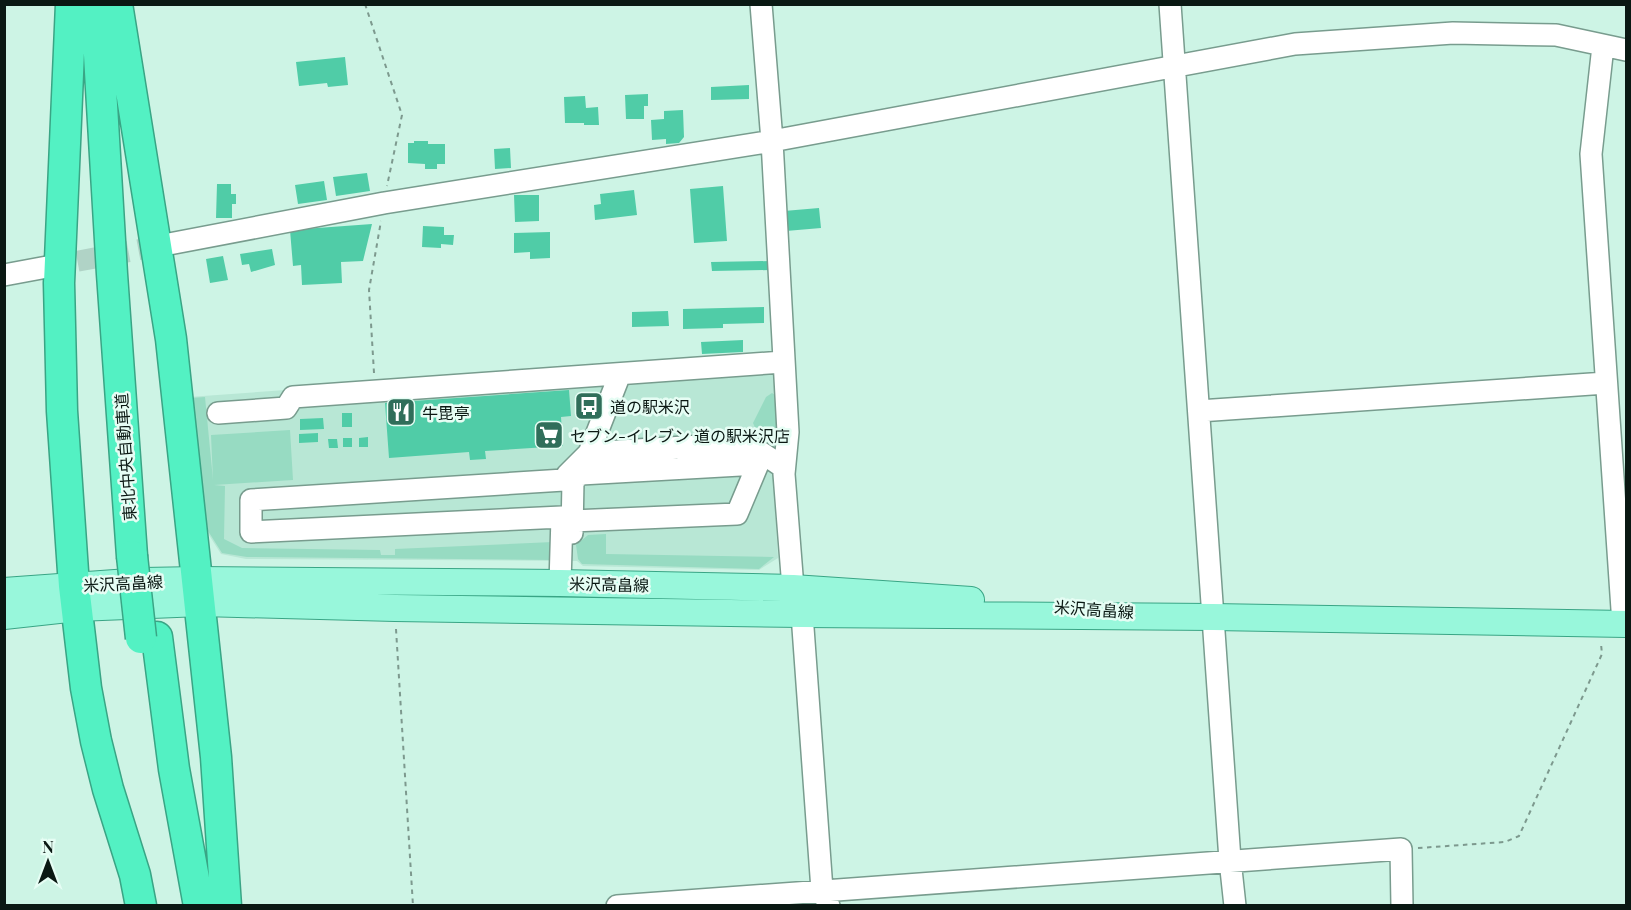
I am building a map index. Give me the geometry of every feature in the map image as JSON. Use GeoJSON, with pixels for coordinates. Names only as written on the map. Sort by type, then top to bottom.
{"type":"FeatureCollection","features":[{"type":"Feature","properties":{"kind":"highway"},"geometry":{"type":"LineString","coordinates":[[71,4],[59,283],[62,411],[75,597],[86,688],[96,741],[108,789],[135,875],[141,906]]}},
{"type":"Feature","properties":{"kind":"highway","name":"東北中央自動車道"},"geometry":{"type":"LineString","coordinates":[[96,4],[113,286],[161,780],[184,906]]}},
{"type":"Feature","properties":{"kind":"highway"},"geometry":{"type":"LineString","coordinates":[[116,4],[171,339],[200,592],[216,757],[226,906]]}},
{"type":"Feature","properties":{"kind":"highway","name":"東北中央自動車道"},"geometry":{"type":"LineString","coordinates":[[116,4],[115,87],[140,556]]}},
{"type":"Feature","properties":{"kind":"highway","name":"東北中央自動車道"},"geometry":{"type":"LineString","coordinates":[[149,638],[199,906]]}},
{"type":"Feature","properties":{"kind":"main road","name":"米沢高畠線"},"geometry":{"type":"LineString","coordinates":[[4,591],[75,597],[565,583],[793,588],[1213,617]]}},
{"type":"Feature","properties":{"kind":"main road","name":"米沢高畠線"},"geometry":{"type":"LineString","coordinates":[[200,592],[395,608],[1617,624]]}},
{"type":"Feature","properties":{"kind":"main road","name":"米沢高畠線"},"geometry":{"type":"LineString","coordinates":[[4,616],[75,597]]}},
{"type":"Feature","properties":{"kind":"street"},"geometry":{"type":"LineString","coordinates":[[761,4],[772,141],[788,442],[785,469],[793,588],[802,614],[826,898]]}},
{"type":"Feature","properties":{"kind":"street"},"geometry":{"type":"LineString","coordinates":[[1170,4],[1235,906]]}},
{"type":"Feature","properties":{"kind":"street"},"geometry":{"type":"LineString","coordinates":[[169,244],[384,203],[772,141],[1294,44],[1453,33],[1556,34],[1626,50]]}},
{"type":"Feature","properties":{"kind":"street"},"geometry":{"type":"LineString","coordinates":[[1603,46],[1591,154],[1606,383],[1617,624]]}},
{"type":"Feature","properties":{"kind":"street"},"geometry":{"type":"LineString","coordinates":[[4,275],[47,267]]}},
{"type":"Feature","properties":{"kind":"street"},"geometry":{"type":"LineString","coordinates":[[218,413],[286,408],[293,397],[783,362]]}},
{"type":"Feature","properties":{"kind":"street"},"geometry":{"type":"LineString","coordinates":[[565,583],[567,519],[572,477],[589,453],[620,374]]}},
{"type":"Feature","properties":{"kind":"street"},"geometry":{"type":"LineString","coordinates":[[1200,411],[1606,383]]}},
{"type":"Feature","properties":{"kind":"street"},"geometry":{"type":"LineString","coordinates":[[589,453],[788,442]]}},
{"type":"Feature","properties":{"kind":"street"},"geometry":{"type":"LineString","coordinates":[[572,477],[596,459],[756,450],[785,469]]}},
{"type":"Feature","properties":{"kind":"street"},"geometry":{"type":"LineString","coordinates":[[758,464],[737,514],[567,519],[251,531],[251,500],[758,464]]}},
{"type":"Feature","properties":{"kind":"street"},"geometry":{"type":"LineString","coordinates":[[617,906],[826,898],[1230,860],[1401,849],[1402,906]]}},
{"type":"Feature","properties":{"kind":"path"},"geometry":{"type":"LineString","coordinates":[[395,608],[413,906]]}},
{"type":"Feature","properties":{"kind":"path"},"geometry":{"type":"LineString","coordinates":[[1401,849],[1505,842],[1519,836],[1617,624]]}},
{"type":"Feature","properties":{"kind":"shaded area","name":"道の駅米沢"},"geometry":{"type":"Polygon","coordinates":[[[774,355],[781,432],[773,474],[778,558],[759,570],[583,566],[577,561],[246,559],[221,554],[207,532],[189,397],[774,355]]]}},
{"type":"Feature","properties":{"kind":"shaded area"},"geometry":{"type":"Polygon","coordinates":[[[772,393],[776,396],[779,431],[765,437],[757,432],[753,423],[766,397],[772,393]]]}},
{"type":"Feature","properties":{"kind":"shaded area"},"geometry":{"type":"Polygon","coordinates":[[[205,397],[213,480],[211,435],[290,430],[293,480],[214,485],[225,486],[224,539],[242,548],[380,550],[381,555],[395,555],[395,549],[553,542],[553,560],[247,557],[222,553],[208,531],[190,398],[205,397]]]}},
{"type":"Feature","properties":{"kind":"shaded area"},"geometry":{"type":"Polygon","coordinates":[[[606,534],[606,554],[774,557],[759,569],[582,564],[578,559],[576,545],[588,535],[606,534]]]}},
{"type":"Feature","properties":{"kind":"building"},"geometry":{"type":"Polygon","coordinates":[[[345,57],[348,85],[328,87],[327,83],[299,86],[296,62],[345,57]]]}},
{"type":"Feature","properties":{"kind":"building"},"geometry":{"type":"Polygon","coordinates":[[[749,85],[749,99],[711,100],[711,87],[749,85]]]}},
{"type":"Feature","properties":{"kind":"building"},"geometry":{"type":"Polygon","coordinates":[[[648,94],[648,106],[644,106],[644,119],[626,119],[625,95],[648,94]]]}},
{"type":"Feature","properties":{"kind":"building"},"geometry":{"type":"Polygon","coordinates":[[[585,96],[586,108],[598,107],[599,125],[565,123],[564,97],[585,96]]]}},
{"type":"Feature","properties":{"kind":"building"},"geometry":{"type":"Polygon","coordinates":[[[683,110],[684,137],[679,143],[666,144],[666,139],[652,140],[651,120],[664,119],[664,111],[683,110]]]}},
{"type":"Feature","properties":{"kind":"building"},"geometry":{"type":"Polygon","coordinates":[[[414,141],[445,144],[445,164],[437,164],[437,169],[425,169],[425,164],[408,163],[408,143],[414,143],[414,141]]]}},
{"type":"Feature","properties":{"kind":"building"},"geometry":{"type":"Polygon","coordinates":[[[510,148],[511,168],[495,169],[494,149],[510,148]]]}},
{"type":"Feature","properties":{"kind":"building"},"geometry":{"type":"Polygon","coordinates":[[[367,173],[370,191],[336,196],[333,177],[367,173]]]}},
{"type":"Feature","properties":{"kind":"building"},"geometry":{"type":"Polygon","coordinates":[[[324,181],[327,200],[298,204],[295,185],[324,181]]]}},
{"type":"Feature","properties":{"kind":"building"},"geometry":{"type":"Polygon","coordinates":[[[217,184],[231,184],[231,194],[236,194],[236,204],[232,204],[232,218],[216,218],[217,184]]]}},
{"type":"Feature","properties":{"kind":"building"},"geometry":{"type":"Polygon","coordinates":[[[723,186],[727,241],[694,243],[690,189],[723,186]]]}},
{"type":"Feature","properties":{"kind":"building"},"geometry":{"type":"Polygon","coordinates":[[[634,190],[637,215],[595,220],[594,205],[601,204],[600,194],[634,190]]]}},
{"type":"Feature","properties":{"kind":"building"},"geometry":{"type":"Polygon","coordinates":[[[514,195],[539,195],[539,221],[515,222],[514,195]]]}},
{"type":"Feature","properties":{"kind":"building"},"geometry":{"type":"Polygon","coordinates":[[[819,208],[821,228],[786,231],[784,211],[819,208]]]}},
{"type":"Feature","properties":{"kind":"building"},"geometry":{"type":"Polygon","coordinates":[[[372,224],[363,261],[341,262],[342,283],[302,285],[301,265],[293,266],[290,230],[372,224]]]}},
{"type":"Feature","properties":{"kind":"building"},"geometry":{"type":"Polygon","coordinates":[[[423,226],[444,227],[444,235],[454,235],[453,245],[441,244],[441,248],[422,247],[423,226]]]}},
{"type":"Feature","properties":{"kind":"building"},"geometry":{"type":"Polygon","coordinates":[[[550,232],[550,258],[530,259],[530,252],[514,253],[514,233],[550,232]]]}},
{"type":"Feature","properties":{"kind":"building"},"geometry":{"type":"Polygon","coordinates":[[[272,249],[275,265],[251,272],[249,264],[242,265],[240,254],[272,249]]]}},
{"type":"Feature","properties":{"kind":"building"},"geometry":{"type":"Polygon","coordinates":[[[223,256],[228,280],[210,283],[206,259],[223,256]]]}},
{"type":"Feature","properties":{"kind":"building"},"geometry":{"type":"Polygon","coordinates":[[[770,261],[770,270],[712,271],[711,262],[770,261]]]}},
{"type":"Feature","properties":{"kind":"building"},"geometry":{"type":"Polygon","coordinates":[[[764,307],[764,323],[723,324],[723,328],[683,329],[683,309],[764,307]]]}},
{"type":"Feature","properties":{"kind":"building"},"geometry":{"type":"Polygon","coordinates":[[[668,311],[669,326],[632,327],[632,312],[668,311]]]}},
{"type":"Feature","properties":{"kind":"building"},"geometry":{"type":"Polygon","coordinates":[[[743,340],[743,352],[702,354],[701,342],[743,340]]]}},
{"type":"Feature","properties":{"kind":"building"},"geometry":{"type":"Polygon","coordinates":[[[569,390],[571,416],[561,417],[563,446],[485,451],[486,459],[470,460],[469,452],[389,458],[385,403],[569,390]]]}},
{"type":"Feature","properties":{"kind":"building"},"geometry":{"type":"Polygon","coordinates":[[[342,413],[352,413],[352,427],[342,427],[342,413]]]}},
{"type":"Feature","properties":{"kind":"building"},"geometry":{"type":"Polygon","coordinates":[[[323,418],[324,429],[300,430],[300,419],[323,418]]]}},
{"type":"Feature","properties":{"kind":"building"},"geometry":{"type":"Polygon","coordinates":[[[318,433],[318,442],[299,443],[299,434],[318,433]]]}},
{"type":"Feature","properties":{"kind":"building"},"geometry":{"type":"Polygon","coordinates":[[[368,437],[368,447],[359,447],[359,438],[368,437]]]}},
{"type":"Feature","properties":{"kind":"building"},"geometry":{"type":"Polygon","coordinates":[[[343,438],[352,438],[352,447],[343,447],[343,438]]]}},
{"type":"Feature","properties":{"kind":"building"},"geometry":{"type":"Polygon","coordinates":[[[328,439],[337,439],[338,448],[329,448],[328,439]]]}},
{"type":"Feature","properties":{"kind":"tunnel"},"geometry":{"type":"LineString","coordinates":[[47,267],[169,244]]}},
{"type":"Feature","properties":{"kind":"place","name":"道の駅米沢"},"geometry":{"type":"Point","coordinates":[589,406]}},
{"type":"Feature","properties":{"kind":"place","name":"牛毘亭"},"geometry":{"type":"Point","coordinates":[401,412]}},
{"type":"Feature","properties":{"kind":"place","name":"セブン-イレブン 道の駅米沢店"},"geometry":{"type":"Point","coordinates":[549,435]}}]}
